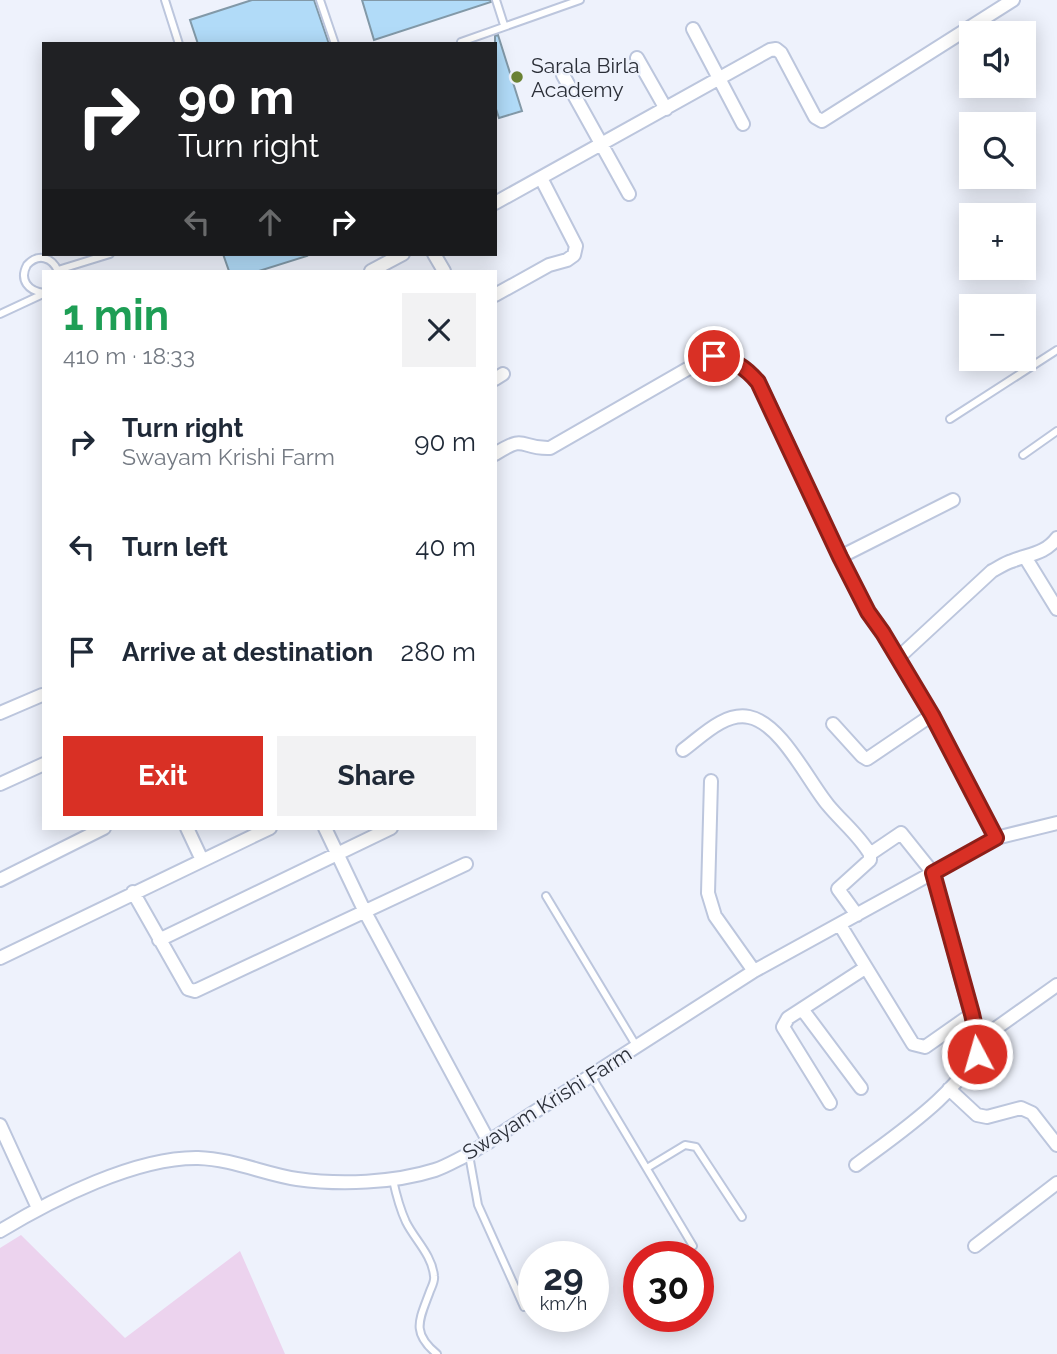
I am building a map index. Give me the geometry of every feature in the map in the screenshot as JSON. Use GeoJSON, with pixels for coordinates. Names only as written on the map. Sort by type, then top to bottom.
{"type":"FeatureCollection","features":[{"type":"Feature","properties":{"kind":"street"},"geometry":{"type":"LineString","coordinates":[[497,202],[770,50],[781,53],[815,117],[822,121],[1013,0]]}},
{"type":"Feature","properties":{"kind":"street"},"geometry":{"type":"LineString","coordinates":[[693,29],[743,124]]}},
{"type":"Feature","properties":{"kind":"street"},"geometry":{"type":"LineString","coordinates":[[637,58],[666,109]]}},
{"type":"Feature","properties":{"kind":"street"},"geometry":{"type":"LineString","coordinates":[[563,75],[629,194]]}},
{"type":"Feature","properties":{"kind":"street"},"geometry":{"type":"LineString","coordinates":[[497,294],[549,265],[574,255],[576,246],[541,178]]}},
{"type":"Feature","properties":{"kind":"street"},"geometry":{"type":"LineString","coordinates":[[373,270],[399,256]]}},
{"type":"Feature","properties":{"kind":"street"},"geometry":{"type":"LineString","coordinates":[[497,453],[513,442],[522,442],[537,449],[550,448],[714,356],[730,359],[744,366],[758,382],[868,612],[932,715],[996,838]]}},
{"type":"Feature","properties":{"kind":"street"},"geometry":{"type":"LineString","coordinates":[[840,557],[953,500]]}},
{"type":"Feature","properties":{"kind":"street"},"geometry":{"type":"LineString","coordinates":[[898,659],[992,571],[1009,561],[1039,553],[1051,546],[1057,538]]}},
{"type":"Feature","properties":{"kind":"street"},"geometry":{"type":"LineString","coordinates":[[1025,557],[1057,608]]}},
{"type":"Feature","properties":{"kind":"street"},"geometry":{"type":"LineString","coordinates":[[0,713],[41,695]]}},
{"type":"Feature","properties":{"kind":"street"},"geometry":{"type":"LineString","coordinates":[[833,724],[867,759],[932,715]]}},
{"type":"Feature","properties":{"kind":"street"},"geometry":{"type":"LineString","coordinates":[[683,750],[725,719],[749,717],[768,727],[790,750],[826,803],[870,854],[870,860],[838,889],[857,915]]}},
{"type":"Feature","properties":{"kind":"street"},"geometry":{"type":"LineString","coordinates":[[0,785],[42,765]]}},
{"type":"Feature","properties":{"kind":"street"},"geometry":{"type":"LineString","coordinates":[[711,781],[708,893],[715,916],[754,971]]}},
{"type":"Feature","properties":{"kind":"street","name":"Swayam Krishi Farm"},"geometry":{"type":"LineString","coordinates":[[0,1231],[38,1208],[129,1170],[162,1160],[199,1158],[234,1162],[297,1179],[347,1181],[393,1179],[435,1170],[489,1142],[754,971],[996,838],[1057,824]]}},
{"type":"Feature","properties":{"kind":"street"},"geometry":{"type":"LineString","coordinates":[[0,880],[100,830]]}},
{"type":"Feature","properties":{"kind":"street"},"geometry":{"type":"LineString","coordinates":[[188,830],[202,860]]}},
{"type":"Feature","properties":{"kind":"street"},"geometry":{"type":"LineString","coordinates":[[0,958],[266,830]]}},
{"type":"Feature","properties":{"kind":"street"},"geometry":{"type":"LineString","coordinates":[[326,830],[365,912],[489,1142]]}},
{"type":"Feature","properties":{"kind":"street"},"geometry":{"type":"LineString","coordinates":[[159,940],[387,830]]}},
{"type":"Feature","properties":{"kind":"street"},"geometry":{"type":"LineString","coordinates":[[856,1165],[916,1120],[949,1089],[977,1054],[978,1041],[933,873],[901,833],[870,854]]}},
{"type":"Feature","properties":{"kind":"street"},"geometry":{"type":"LineString","coordinates":[[133,892],[188,989],[195,991],[466,864]]}},
{"type":"Feature","properties":{"kind":"street"},"geometry":{"type":"LineString","coordinates":[[840,925],[913,1044],[925,1047],[972,1014]]}},
{"type":"Feature","properties":{"kind":"street"},"geometry":{"type":"LineString","coordinates":[[830,1103],[783,1027],[788,1018],[865,968]]}},
{"type":"Feature","properties":{"kind":"street"},"geometry":{"type":"LineString","coordinates":[[978,1041],[1057,985]]}},
{"type":"Feature","properties":{"kind":"street"},"geometry":{"type":"LineString","coordinates":[[802,1009],[861,1088]]}},
{"type":"Feature","properties":{"kind":"street"},"geometry":{"type":"LineString","coordinates":[[949,1089],[977,1115],[987,1117],[1021,1108],[1032,1113],[1057,1144]]}},
{"type":"Feature","properties":{"kind":"street"},"geometry":{"type":"LineString","coordinates":[[0,1125],[38,1208]]}},
{"type":"Feature","properties":{"kind":"street"},"geometry":{"type":"LineString","coordinates":[[975,1246],[1057,1183]]}},
{"type":"Feature","properties":{"kind":"lane"},"geometry":{"type":"LineString","coordinates":[[164,0],[178,42]]}},
{"type":"Feature","properties":{"kind":"lane"},"geometry":{"type":"LineString","coordinates":[[320,0],[334,42]]}},
{"type":"Feature","properties":{"kind":"lane"},"geometry":{"type":"LineString","coordinates":[[496,0],[504,25]]}},
{"type":"Feature","properties":{"kind":"lane"},"geometry":{"type":"LineString","coordinates":[[461,42],[580,0]]}},
{"type":"Feature","properties":{"kind":"lane"},"geometry":{"type":"LineString","coordinates":[[61,270],[104,256]]}},
{"type":"Feature","properties":{"kind":"lane"},"geometry":{"type":"LineString","coordinates":[[42,294],[32,290],[25,283],[23,276],[27,265],[43,257],[50,259],[57,270]]}},
{"type":"Feature","properties":{"kind":"lane"},"geometry":{"type":"LineString","coordinates":[[0,314],[42,294]]}},
{"type":"Feature","properties":{"kind":"lane"},"geometry":{"type":"LineString","coordinates":[[950,419],[1057,351]]}},
{"type":"Feature","properties":{"kind":"lane"},"geometry":{"type":"LineString","coordinates":[[1023,455],[1057,431]]}},
{"type":"Feature","properties":{"kind":"lane"},"geometry":{"type":"LineString","coordinates":[[547,896],[637,1046]]}},
{"type":"Feature","properties":{"kind":"lane"},"geometry":{"type":"LineString","coordinates":[[592,1077],[691,1241]]}},
{"type":"Feature","properties":{"kind":"lane"},"geometry":{"type":"LineString","coordinates":[[647,1168],[685,1145],[696,1147],[742,1217]]}},
{"type":"Feature","properties":{"kind":"lane"},"geometry":{"type":"LineString","coordinates":[[469,1154],[478,1205],[518,1294]]}},
{"type":"Feature","properties":{"kind":"lane"},"geometry":{"type":"LineString","coordinates":[[393,1179],[407,1223],[432,1264],[435,1279],[419,1318],[418,1330],[425,1344],[437,1354]]}},
{"type":"Feature","properties":{"kind":"shaded area"},"geometry":{"type":"Polygon","coordinates":[[[21,1235],[125,1338],[240,1251],[285,1354],[0,1354],[0,1248],[21,1235]]]}},
{"type":"Feature","properties":{"kind":"building"},"geometry":{"type":"Polygon","coordinates":[[[252,0],[314,0],[328,42],[197,42],[190,20],[252,0]]]}},
{"type":"Feature","properties":{"kind":"building"},"geometry":{"type":"Polygon","coordinates":[[[362,0],[490,0],[491,2],[374,40],[362,0]]]}},
{"type":"Feature","properties":{"kind":"building"},"geometry":{"type":"Polygon","coordinates":[[[498,35],[522,111],[499,118],[497,42],[495,36],[498,35]]]}},
{"type":"Feature","properties":{"kind":"building"},"geometry":{"type":"Polygon","coordinates":[[[224,256],[307,256],[262,270],[229,270],[224,256]]]}},
{"type":"Feature","properties":{"kind":"place","name":"Sarala Birla Academy"},"geometry":{"type":"Point","coordinates":[517,77]}},
{"type":"Feature","properties":{"kind":"route"},"geometry":{"type":"LineString","coordinates":[[714,356],[730,359],[744,366],[758,382],[868,612],[932,715],[996,838],[933,873],[972,1014],[978,1041],[977,1054]]}}]}
